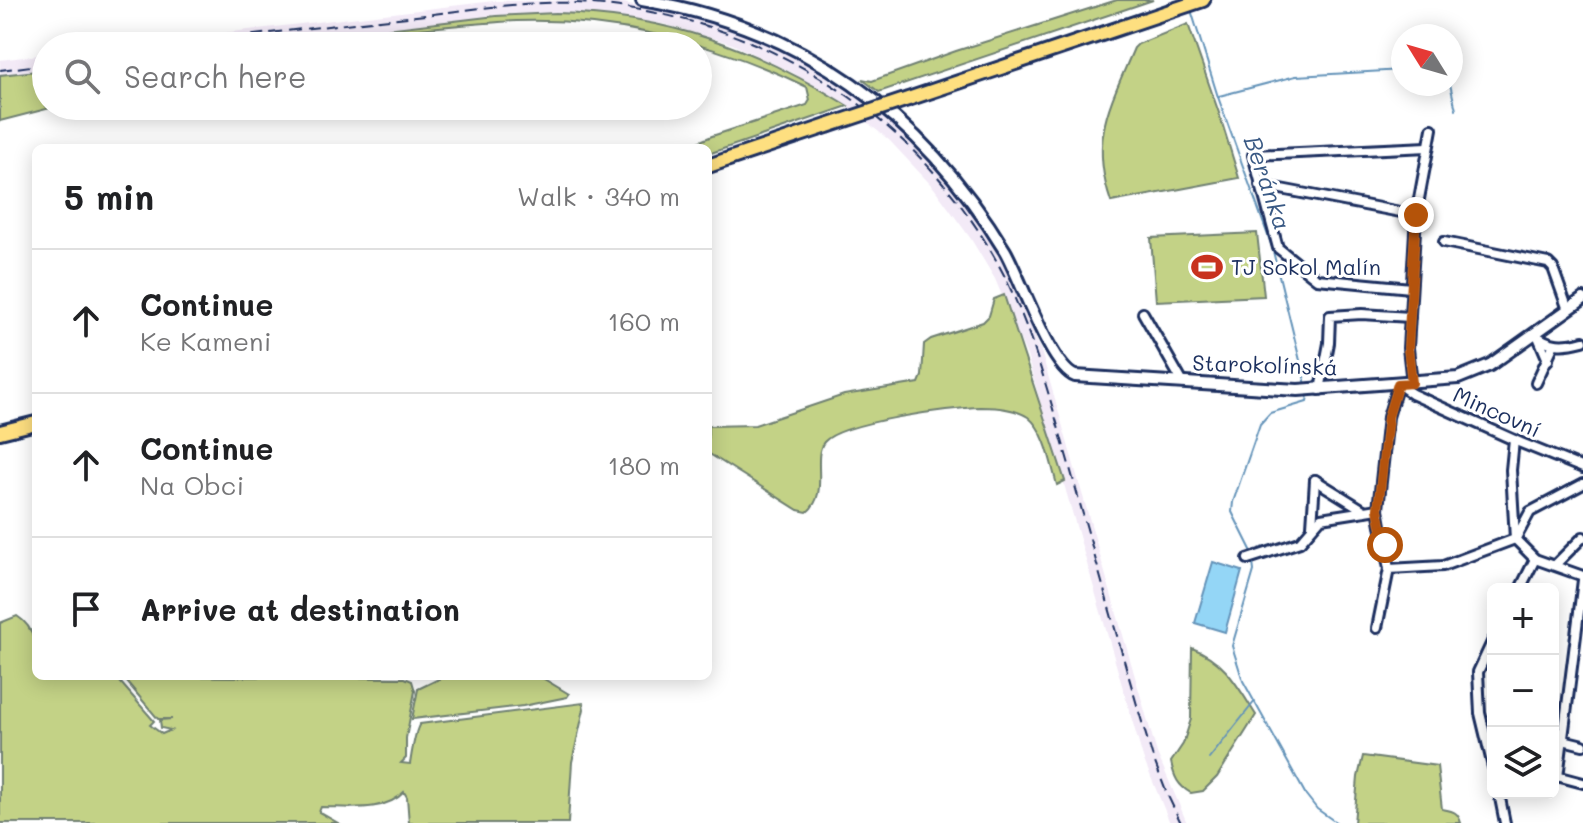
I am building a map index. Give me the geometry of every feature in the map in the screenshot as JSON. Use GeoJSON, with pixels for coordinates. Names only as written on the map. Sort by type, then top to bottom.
{"type":"FeatureCollection","features":[{"type":"Feature","properties":{"kind":"main road"},"geometry":{"type":"LineString","coordinates":[[712,165],[1203,0]]}},
{"type":"Feature","properties":{"kind":"main road"},"geometry":{"type":"LineString","coordinates":[[0,432],[32,424]]}},
{"type":"Feature","properties":{"kind":"street","name":"Starokolínská"},"geometry":{"type":"LineString","coordinates":[[642,0],[711,15],[768,36],[814,59],[880,103],[939,159],[976,207],[1017,272],[1042,331],[1062,368],[1075,376],[1311,390],[1467,376],[1537,336],[1583,299]]}},
{"type":"Feature","properties":{"kind":"street"},"geometry":{"type":"LineString","coordinates":[[1412,383],[1408,348],[1416,215],[1432,129]]}},
{"type":"Feature","properties":{"kind":"street"},"geometry":{"type":"LineString","coordinates":[[1411,288],[1317,279],[1278,248],[1253,155],[1428,147]]}},
{"type":"Feature","properties":{"kind":"street"},"geometry":{"type":"LineString","coordinates":[[1260,185],[1416,215]]}},
{"type":"Feature","properties":{"kind":"street"},"geometry":{"type":"LineString","coordinates":[[1444,242],[1548,263],[1553,268],[1568,310]]}},
{"type":"Feature","properties":{"kind":"street"},"geometry":{"type":"LineString","coordinates":[[1143,313],[1183,383]]}},
{"type":"Feature","properties":{"kind":"street"},"geometry":{"type":"LineString","coordinates":[[1311,390],[1329,343],[1330,316],[1410,317]]}},
{"type":"Feature","properties":{"kind":"street"},"geometry":{"type":"LineString","coordinates":[[1537,336],[1554,344],[1583,341]]}},
{"type":"Feature","properties":{"kind":"street"},"geometry":{"type":"LineString","coordinates":[[1537,336],[1548,360]]}},
{"type":"Feature","properties":{"kind":"street"},"geometry":{"type":"LineString","coordinates":[[1536,383],[1554,344]]}},
{"type":"Feature","properties":{"kind":"street"},"geometry":{"type":"LineString","coordinates":[[1377,628],[1389,569],[1378,509],[1388,417],[1398,384]]}},
{"type":"Feature","properties":{"kind":"street","name":"Mincovní"},"geometry":{"type":"LineString","coordinates":[[1398,384],[1412,394],[1583,468]]}},
{"type":"Feature","properties":{"kind":"street"},"geometry":{"type":"LineString","coordinates":[[1514,440],[1511,496],[1515,539],[1535,559],[1583,578],[1579,630],[1559,761]]}},
{"type":"Feature","properties":{"kind":"street"},"geometry":{"type":"LineString","coordinates":[[1312,526],[1315,480],[1367,513]]}},
{"type":"Feature","properties":{"kind":"street"},"geometry":{"type":"LineString","coordinates":[[1389,569],[1443,566],[1515,539],[1530,512],[1583,484]]}},
{"type":"Feature","properties":{"kind":"street"},"geometry":{"type":"LineString","coordinates":[[1252,557],[1300,542],[1321,518],[1378,509]]}},
{"type":"Feature","properties":{"kind":"street"},"geometry":{"type":"LineString","coordinates":[[1555,565],[1583,537]]}},
{"type":"Feature","properties":{"kind":"street"},"geometry":{"type":"LineString","coordinates":[[1523,583],[1535,559]]}},
{"type":"Feature","properties":{"kind":"street"},"geometry":{"type":"LineString","coordinates":[[1487,653],[1478,672],[1480,713],[1487,741]]}},
{"type":"Feature","properties":{"kind":"street"},"geometry":{"type":"LineString","coordinates":[[1570,681],[1583,682]]}},
{"type":"Feature","properties":{"kind":"street"},"geometry":{"type":"LineString","coordinates":[[1563,740],[1583,745]]}},
{"type":"Feature","properties":{"kind":"street"},"geometry":{"type":"LineString","coordinates":[[1559,777],[1583,783]]}},
{"type":"Feature","properties":{"kind":"street"},"geometry":{"type":"LineString","coordinates":[[1500,799],[1505,823]]}},
{"type":"Feature","properties":{"kind":"shaded area"},"geometry":{"type":"Polygon","coordinates":[[[608,0],[692,16],[737,30],[780,48],[857,94],[899,129],[946,178],[973,213],[1008,272],[1041,351],[1157,753],[1187,823],[1170,823],[1143,758],[1027,356],[995,279],[934,188],[889,140],[848,107],[793,73],[732,44],[712,38],[712,32],[691,32],[664,24],[601,15],[556,13],[496,16],[361,32],[232,32],[494,1],[608,0]]]}},
{"type":"Feature","properties":{"kind":"shaded area"},"geometry":{"type":"Polygon","coordinates":[[[32,56],[32,72],[0,75],[0,60],[32,56]]]}},
{"type":"Feature","properties":{"kind":"green space"},"geometry":{"type":"Polygon","coordinates":[[[1117,0],[1153,0],[879,92],[862,79],[872,81],[1117,0]]]}},
{"type":"Feature","properties":{"kind":"green space"},"geometry":{"type":"Polygon","coordinates":[[[556,13],[597,15],[687,32],[642,32],[539,21],[361,32],[496,16],[556,13]]]}},
{"type":"Feature","properties":{"kind":"green space"},"geometry":{"type":"Polygon","coordinates":[[[1188,24],[1239,178],[1111,202],[1102,159],[1102,140],[1110,105],[1134,48],[1188,24]]]}},
{"type":"Feature","properties":{"kind":"green space"},"geometry":{"type":"Polygon","coordinates":[[[712,39],[779,67],[848,106],[712,153],[712,144],[693,144],[807,105],[810,100],[807,87],[712,49],[712,39]]]}},
{"type":"Feature","properties":{"kind":"green space"},"geometry":{"type":"Polygon","coordinates":[[[32,72],[32,113],[0,121],[0,75],[32,72]]]}},
{"type":"Feature","properties":{"kind":"green space","name":"TJ Sokol Malín"},"geometry":{"type":"Polygon","coordinates":[[[1257,233],[1264,296],[1156,301],[1151,238],[1257,233]]]}},
{"type":"Feature","properties":{"kind":"green space"},"geometry":{"type":"Polygon","coordinates":[[[1004,295],[1065,481],[1057,485],[1047,448],[1034,423],[1017,412],[992,407],[898,417],[834,435],[820,449],[818,496],[807,512],[798,510],[712,456],[712,426],[755,425],[844,395],[919,383],[924,344],[983,322],[989,316],[994,299],[1004,295]]]}},
{"type":"Feature","properties":{"kind":"green space"},"geometry":{"type":"Polygon","coordinates":[[[17,616],[32,633],[32,680],[118,680],[154,721],[150,725],[162,734],[171,730],[161,728],[160,720],[172,719],[158,719],[125,680],[410,680],[415,691],[406,738],[406,758],[401,763],[410,764],[420,724],[583,703],[572,762],[568,823],[409,823],[404,792],[396,799],[376,806],[321,807],[319,812],[338,823],[0,823],[0,623],[17,616]]]}},
{"type":"Feature","properties":{"kind":"green space"},"geometry":{"type":"Polygon","coordinates":[[[1192,648],[1222,667],[1256,715],[1217,777],[1203,791],[1191,793],[1177,780],[1171,762],[1183,744],[1191,719],[1192,648]]]}},
{"type":"Feature","properties":{"kind":"green space"},"geometry":{"type":"Polygon","coordinates":[[[437,680],[546,680],[569,694],[523,706],[412,719],[418,689],[437,680]]]}},
{"type":"Feature","properties":{"kind":"green space"},"geometry":{"type":"Polygon","coordinates":[[[1363,756],[1437,766],[1442,809],[1452,811],[1461,823],[1354,823],[1363,756]]]}},
{"type":"Feature","properties":{"kind":"water"},"geometry":{"type":"Polygon","coordinates":[[[1213,562],[1242,571],[1225,632],[1195,623],[1213,562]]]}},
{"type":"Feature","properties":{"kind":"waterway","name":"Beránka"},"geometry":{"type":"LineString","coordinates":[[1191,10],[1218,97],[1272,247],[1306,385]]}},
{"type":"Feature","properties":{"kind":"waterway"},"geometry":{"type":"LineString","coordinates":[[1219,96],[1296,76],[1391,71]]}},
{"type":"Feature","properties":{"kind":"waterway"},"geometry":{"type":"LineString","coordinates":[[1453,96],[1456,110]]}},
{"type":"Feature","properties":{"kind":"waterway","name":"Beránka"},"geometry":{"type":"LineString","coordinates":[[1252,552],[1232,512],[1260,424],[1270,413],[1307,402],[1308,395]]}},
{"type":"Feature","properties":{"kind":"waterway","name":"Beránka"},"geometry":{"type":"LineString","coordinates":[[1253,563],[1254,571],[1232,646],[1243,681],[1306,795],[1317,809],[1337,823]]}},
{"type":"Feature","properties":{"kind":"waterway"},"geometry":{"type":"LineString","coordinates":[[1209,759],[1255,701]]}},
{"type":"Feature","properties":{"kind":"railway"},"geometry":{"type":"LineString","coordinates":[[280,32],[536,3],[576,3],[642,10],[707,26],[768,50],[826,82],[880,120],[928,166],[969,217],[1015,298],[1049,394],[1152,755],[1181,823]]}},
{"type":"Feature","properties":{"kind":"railway"},"geometry":{"type":"LineString","coordinates":[[0,70],[32,66]]}},
{"type":"Feature","properties":{"kind":"place","name":"TJ Sokol Malín"},"geometry":{"type":"Point","coordinates":[1207,267]}},
{"type":"Feature","properties":{"kind":"route"},"geometry":{"type":"LineString","coordinates":[[1385,545],[1378,509],[1388,417],[1398,384],[1412,383],[1408,348],[1416,215]]}}]}
